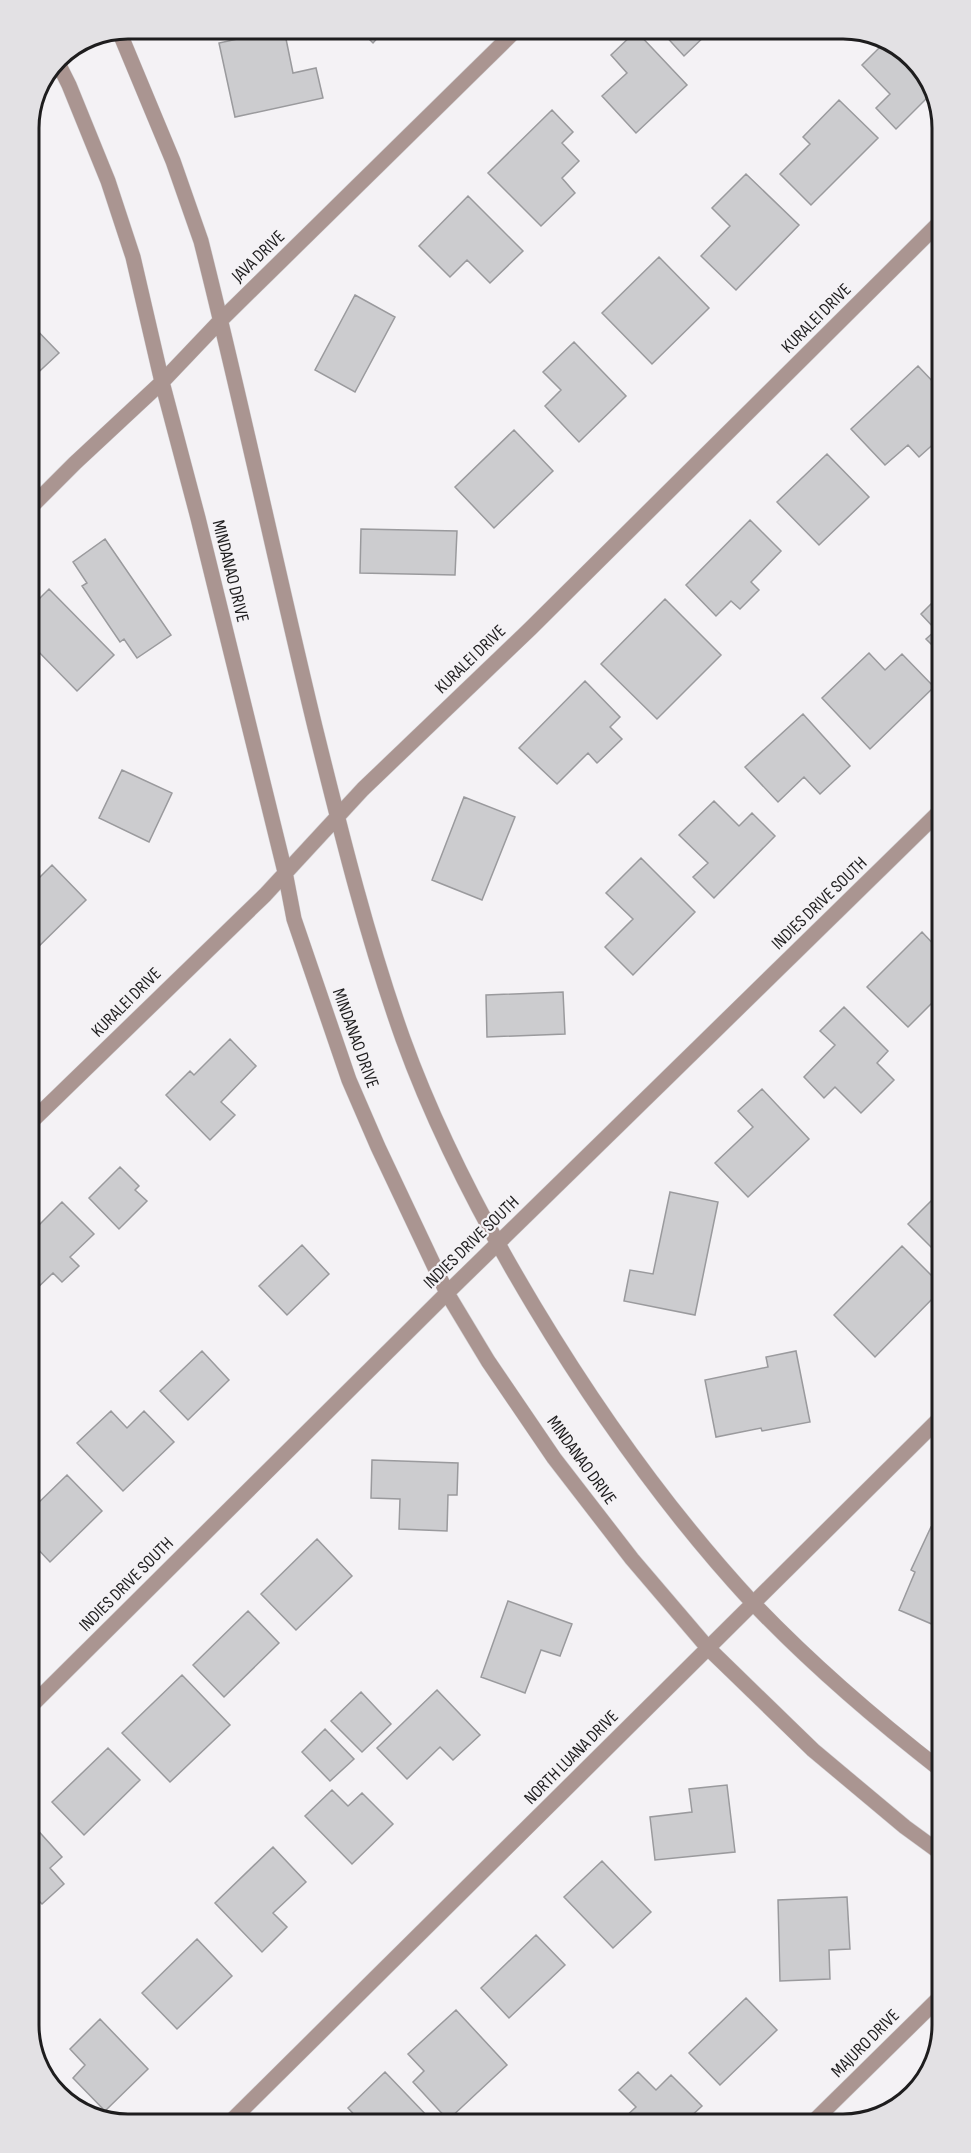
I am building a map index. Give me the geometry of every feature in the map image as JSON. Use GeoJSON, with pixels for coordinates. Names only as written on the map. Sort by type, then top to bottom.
{"type":"FeatureCollection","features":[{"type":"Feature","properties":{"kind":"street","name":"JAVA DRIVE"},"geometry":{"type":"LineString","coordinates":[[39,499],[162,382],[221,320],[507,39]]}},
{"type":"Feature","properties":{"kind":"street"},"geometry":{"type":"LineString","coordinates":[[122,40],[172,161],[201,241],[286,608],[337,816],[380,974],[405,1044],[462,1178],[497,1244],[567,1362],[634,1458],[690,1530],[753,1603],[836,1683],[932,1763]]}},
{"type":"Feature","properties":{"kind":"street","name":"MINDANAO DRIVE"},"geometry":{"type":"LineString","coordinates":[[61,69],[108,181],[133,257],[162,382],[198,518],[285,872],[294,919],[349,1080],[447,1293],[488,1361],[554,1458],[632,1559],[708,1648],[813,1750],[932,1847]]}},
{"type":"Feature","properties":{"kind":"street","name":"KURALEI DRIVE"},"geometry":{"type":"LineString","coordinates":[[39,1114],[265,895],[363,789],[531,628],[932,231]]}},
{"type":"Feature","properties":{"kind":"street","name":"INDIES DRIVE SOUTH"},"geometry":{"type":"LineString","coordinates":[[39,1698],[447,1293],[932,819]]}},
{"type":"Feature","properties":{"kind":"street","name":"NORTH LUANA DRIVE"},"geometry":{"type":"LineString","coordinates":[[238,2114],[932,1426]]}},
{"type":"Feature","properties":{"kind":"street","name":"MAJURO DRIVE"},"geometry":{"type":"LineString","coordinates":[[822,2114],[932,2005]]}},
{"type":"Feature","properties":{"kind":"building"},"geometry":{"type":"Polygon","coordinates":[[[237,39],[286,39],[293,73],[316,68],[323,98],[235,117],[219,43],[237,39]]]}},
{"type":"Feature","properties":{"kind":"building"},"geometry":{"type":"Polygon","coordinates":[[[628,39],[644,39],[687,85],[636,133],[602,96],[627,73],[611,55],[628,39]]]}},
{"type":"Feature","properties":{"kind":"building"},"geometry":{"type":"Polygon","coordinates":[[[668,39],[702,39],[684,56],[668,39]]]}},
{"type":"Feature","properties":{"kind":"building"},"geometry":{"type":"Polygon","coordinates":[[[880,47],[882,48],[906,65],[917,79],[926,99],[896,129],[876,108],[890,94],[862,65],[880,47]]]}},
{"type":"Feature","properties":{"kind":"building"},"geometry":{"type":"Polygon","coordinates":[[[839,100],[878,138],[811,205],[780,174],[810,144],[803,137],[839,100]]]}},
{"type":"Feature","properties":{"kind":"building"},"geometry":{"type":"Polygon","coordinates":[[[552,110],[573,132],[562,143],[579,161],[562,178],[575,193],[541,226],[488,173],[552,110]]]}},
{"type":"Feature","properties":{"kind":"building"},"geometry":{"type":"Polygon","coordinates":[[[746,174],[799,225],[736,290],[701,256],[730,226],[712,208],[746,174]]]}},
{"type":"Feature","properties":{"kind":"building"},"geometry":{"type":"Polygon","coordinates":[[[468,196],[523,251],[490,283],[467,260],[450,277],[419,246],[468,196]]]}},
{"type":"Feature","properties":{"kind":"building"},"geometry":{"type":"Polygon","coordinates":[[[659,257],[709,308],[652,364],[602,313],[659,257]]]}},
{"type":"Feature","properties":{"kind":"building"},"geometry":{"type":"Polygon","coordinates":[[[355,295],[395,317],[355,392],[315,370],[355,295]]]}},
{"type":"Feature","properties":{"kind":"building"},"geometry":{"type":"Polygon","coordinates":[[[39,332],[59,353],[39,372],[39,332]]]}},
{"type":"Feature","properties":{"kind":"building"},"geometry":{"type":"Polygon","coordinates":[[[574,342],[626,396],[579,442],[545,406],[561,390],[543,372],[574,342]]]}},
{"type":"Feature","properties":{"kind":"building"},"geometry":{"type":"Polygon","coordinates":[[[918,366],[932,381],[932,445],[919,457],[908,445],[885,465],[851,429],[918,366]]]}},
{"type":"Feature","properties":{"kind":"building"},"geometry":{"type":"Polygon","coordinates":[[[514,430],[553,471],[494,528],[455,487],[514,430]]]}},
{"type":"Feature","properties":{"kind":"building"},"geometry":{"type":"Polygon","coordinates":[[[827,454],[869,497],[819,545],[777,502],[827,454]]]}},
{"type":"Feature","properties":{"kind":"building"},"geometry":{"type":"Polygon","coordinates":[[[750,520],[781,551],[751,582],[759,590],[740,609],[731,601],[716,616],[686,585],[750,520]]]}},
{"type":"Feature","properties":{"kind":"building"},"geometry":{"type":"Polygon","coordinates":[[[361,529],[457,531],[455,575],[360,573],[361,529]]]}},
{"type":"Feature","properties":{"kind":"building"},"geometry":{"type":"Polygon","coordinates":[[[105,539],[171,635],[137,658],[124,639],[120,642],[82,586],[87,583],[73,562],[105,539]]]}},
{"type":"Feature","properties":{"kind":"building"},"geometry":{"type":"Polygon","coordinates":[[[49,589],[114,655],[77,691],[39,652],[39,599],[49,589]]]}},
{"type":"Feature","properties":{"kind":"building"},"geometry":{"type":"Polygon","coordinates":[[[665,599],[721,655],[657,719],[601,664],[665,599]]]}},
{"type":"Feature","properties":{"kind":"building"},"geometry":{"type":"Polygon","coordinates":[[[932,603],[932,626],[921,614],[932,603]]]}},
{"type":"Feature","properties":{"kind":"building"},"geometry":{"type":"Polygon","coordinates":[[[932,634],[932,645],[926,639],[932,634]]]}},
{"type":"Feature","properties":{"kind":"building"},"geometry":{"type":"Polygon","coordinates":[[[869,653],[885,670],[902,654],[932,685],[932,689],[870,749],[822,698],[869,653]]]}},
{"type":"Feature","properties":{"kind":"building"},"geometry":{"type":"Polygon","coordinates":[[[585,681],[620,717],[610,727],[622,739],[597,763],[588,753],[557,784],[519,748],[585,681]]]}},
{"type":"Feature","properties":{"kind":"building"},"geometry":{"type":"Polygon","coordinates":[[[803,714],[850,766],[820,794],[804,777],[778,802],[745,767],[803,714]]]}},
{"type":"Feature","properties":{"kind":"building"},"geometry":{"type":"Polygon","coordinates":[[[122,770],[172,793],[149,842],[99,818],[122,770]]]}},
{"type":"Feature","properties":{"kind":"building"},"geometry":{"type":"Polygon","coordinates":[[[464,797],[515,817],[482,900],[432,880],[464,797]]]}},
{"type":"Feature","properties":{"kind":"building"},"geometry":{"type":"Polygon","coordinates":[[[714,801],[739,826],[752,813],[775,836],[714,898],[693,877],[708,863],[679,835],[714,801]]]}},
{"type":"Feature","properties":{"kind":"building"},"geometry":{"type":"Polygon","coordinates":[[[641,858],[695,912],[633,975],[605,947],[633,919],[606,893],[641,858]]]}},
{"type":"Feature","properties":{"kind":"building"},"geometry":{"type":"Polygon","coordinates":[[[52,865],[86,900],[39,946],[39,878],[52,865]]]}},
{"type":"Feature","properties":{"kind":"building"},"geometry":{"type":"Polygon","coordinates":[[[922,932],[932,943],[932,1003],[908,1027],[867,987],[922,932]]]}},
{"type":"Feature","properties":{"kind":"building"},"geometry":{"type":"Polygon","coordinates":[[[563,992],[565,1034],[487,1037],[486,995],[563,992]]]}},
{"type":"Feature","properties":{"kind":"building"},"geometry":{"type":"Polygon","coordinates":[[[844,1007],[888,1051],[877,1063],[894,1080],[861,1113],[835,1087],[824,1098],[804,1077],[835,1045],[820,1031],[844,1007]]]}},
{"type":"Feature","properties":{"kind":"building"},"geometry":{"type":"Polygon","coordinates":[[[230,1039],[256,1066],[221,1102],[235,1115],[210,1140],[166,1095],[190,1071],[194,1075],[230,1039]]]}},
{"type":"Feature","properties":{"kind":"building"},"geometry":{"type":"Polygon","coordinates":[[[762,1089],[809,1139],[748,1197],[715,1163],[753,1127],[738,1111],[762,1089]]]}},
{"type":"Feature","properties":{"kind":"building"},"geometry":{"type":"Polygon","coordinates":[[[120,1167],[139,1186],[135,1190],[147,1201],[119,1229],[89,1198],[120,1167]]]}},
{"type":"Feature","properties":{"kind":"building"},"geometry":{"type":"Polygon","coordinates":[[[670,1192],[718,1202],[695,1315],[624,1301],[630,1270],[653,1274],[670,1192]]]}},
{"type":"Feature","properties":{"kind":"building"},"geometry":{"type":"Polygon","coordinates":[[[932,1200],[932,1248],[908,1224],[932,1200]]]}},
{"type":"Feature","properties":{"kind":"building"},"geometry":{"type":"Polygon","coordinates":[[[62,1202],[94,1234],[70,1257],[79,1266],[62,1282],[53,1273],[39,1286],[39,1225],[62,1202]]]}},
{"type":"Feature","properties":{"kind":"building"},"geometry":{"type":"Polygon","coordinates":[[[302,1245],[329,1274],[287,1315],[259,1286],[302,1245]]]}},
{"type":"Feature","properties":{"kind":"building"},"geometry":{"type":"Polygon","coordinates":[[[902,1246],[932,1276],[932,1299],[875,1357],[834,1315],[902,1246]]]}},
{"type":"Feature","properties":{"kind":"building"},"geometry":{"type":"Polygon","coordinates":[[[202,1351],[229,1380],[188,1420],[160,1391],[202,1351]]]}},
{"type":"Feature","properties":{"kind":"building"},"geometry":{"type":"Polygon","coordinates":[[[796,1351],[810,1422],[716,1437],[705,1380],[768,1367],[766,1357],[796,1351]]]}},
{"type":"Feature","properties":{"kind":"building"},"geometry":{"type":"Polygon","coordinates":[[[111,1411],[127,1428],[144,1411],[174,1442],[123,1491],[77,1443],[111,1411]]]}},
{"type":"Feature","properties":{"kind":"building"},"geometry":{"type":"Polygon","coordinates":[[[372,1460],[458,1463],[457,1495],[448,1495],[447,1531],[399,1529],[400,1499],[371,1498],[372,1460]]]}},
{"type":"Feature","properties":{"kind":"building"},"geometry":{"type":"Polygon","coordinates":[[[67,1475],[102,1511],[50,1562],[39,1550],[39,1502],[67,1475]]]}},
{"type":"Feature","properties":{"kind":"building"},"geometry":{"type":"Polygon","coordinates":[[[932,1527],[932,1624],[899,1610],[915,1572],[911,1570],[932,1527]]]}},
{"type":"Feature","properties":{"kind":"building"},"geometry":{"type":"Polygon","coordinates":[[[317,1539],[352,1576],[296,1630],[261,1594],[317,1539]]]}},
{"type":"Feature","properties":{"kind":"building"},"geometry":{"type":"Polygon","coordinates":[[[508,1601],[572,1624],[560,1656],[541,1650],[525,1693],[481,1677],[508,1601]]]}},
{"type":"Feature","properties":{"kind":"building"},"geometry":{"type":"Polygon","coordinates":[[[248,1611],[279,1643],[224,1697],[193,1665],[248,1611]]]}},
{"type":"Feature","properties":{"kind":"building"},"geometry":{"type":"Polygon","coordinates":[[[182,1675],[230,1725],[170,1782],[122,1733],[182,1675]]]}},
{"type":"Feature","properties":{"kind":"building"},"geometry":{"type":"Polygon","coordinates":[[[437,1690],[480,1735],[453,1760],[440,1747],[407,1779],[377,1748],[437,1690]]]}},
{"type":"Feature","properties":{"kind":"building"},"geometry":{"type":"Polygon","coordinates":[[[361,1692],[391,1724],[362,1752],[331,1721],[361,1692]]]}},
{"type":"Feature","properties":{"kind":"building"},"geometry":{"type":"Polygon","coordinates":[[[325,1729],[354,1759],[330,1781],[302,1752],[325,1729]]]}},
{"type":"Feature","properties":{"kind":"building"},"geometry":{"type":"Polygon","coordinates":[[[108,1748],[140,1780],[84,1835],[52,1802],[108,1748]]]}},
{"type":"Feature","properties":{"kind":"building"},"geometry":{"type":"Polygon","coordinates":[[[727,1785],[735,1852],[655,1860],[650,1817],[692,1812],[689,1789],[727,1785]]]}},
{"type":"Feature","properties":{"kind":"building"},"geometry":{"type":"Polygon","coordinates":[[[332,1790],[348,1806],[362,1793],[393,1824],[352,1864],[305,1816],[332,1790]]]}},
{"type":"Feature","properties":{"kind":"building"},"geometry":{"type":"Polygon","coordinates":[[[39,1832],[62,1857],[50,1868],[64,1884],[42,1904],[39,1901],[39,1832]]]}},
{"type":"Feature","properties":{"kind":"building"},"geometry":{"type":"Polygon","coordinates":[[[273,1847],[306,1882],[273,1913],[287,1927],[262,1952],[215,1903],[273,1847]]]}},
{"type":"Feature","properties":{"kind":"building"},"geometry":{"type":"Polygon","coordinates":[[[602,1861],[651,1912],[613,1948],[564,1897],[602,1861]]]}},
{"type":"Feature","properties":{"kind":"building"},"geometry":{"type":"Polygon","coordinates":[[[847,1897],[850,1949],[829,1950],[830,1979],[780,1981],[778,1900],[847,1897]]]}},
{"type":"Feature","properties":{"kind":"building"},"geometry":{"type":"Polygon","coordinates":[[[536,1935],[565,1965],[509,2018],[481,1988],[536,1935]]]}},
{"type":"Feature","properties":{"kind":"building"},"geometry":{"type":"Polygon","coordinates":[[[197,1939],[232,1976],[177,2029],[142,1993],[197,1939]]]}},
{"type":"Feature","properties":{"kind":"building"},"geometry":{"type":"Polygon","coordinates":[[[746,1998],[777,2030],[720,2085],[689,2053],[746,1998]]]}},
{"type":"Feature","properties":{"kind":"building"},"geometry":{"type":"Polygon","coordinates":[[[456,2010],[507,2065],[454,2114],[442,2114],[413,2082],[424,2071],[408,2054],[456,2010]]]}},
{"type":"Feature","properties":{"kind":"building"},"geometry":{"type":"Polygon","coordinates":[[[100,2019],[148,2069],[106,2111],[73,2078],[85,2065],[70,2049],[100,2019]]]}},
{"type":"Feature","properties":{"kind":"building"},"geometry":{"type":"Polygon","coordinates":[[[385,2072],[425,2114],[354,2114],[348,2108],[385,2072]]]}},
{"type":"Feature","properties":{"kind":"building"},"geometry":{"type":"Polygon","coordinates":[[[638,2072],[656,2090],[671,2075],[702,2106],[693,2114],[628,2114],[636,2107],[619,2090],[638,2072]]]}}]}
